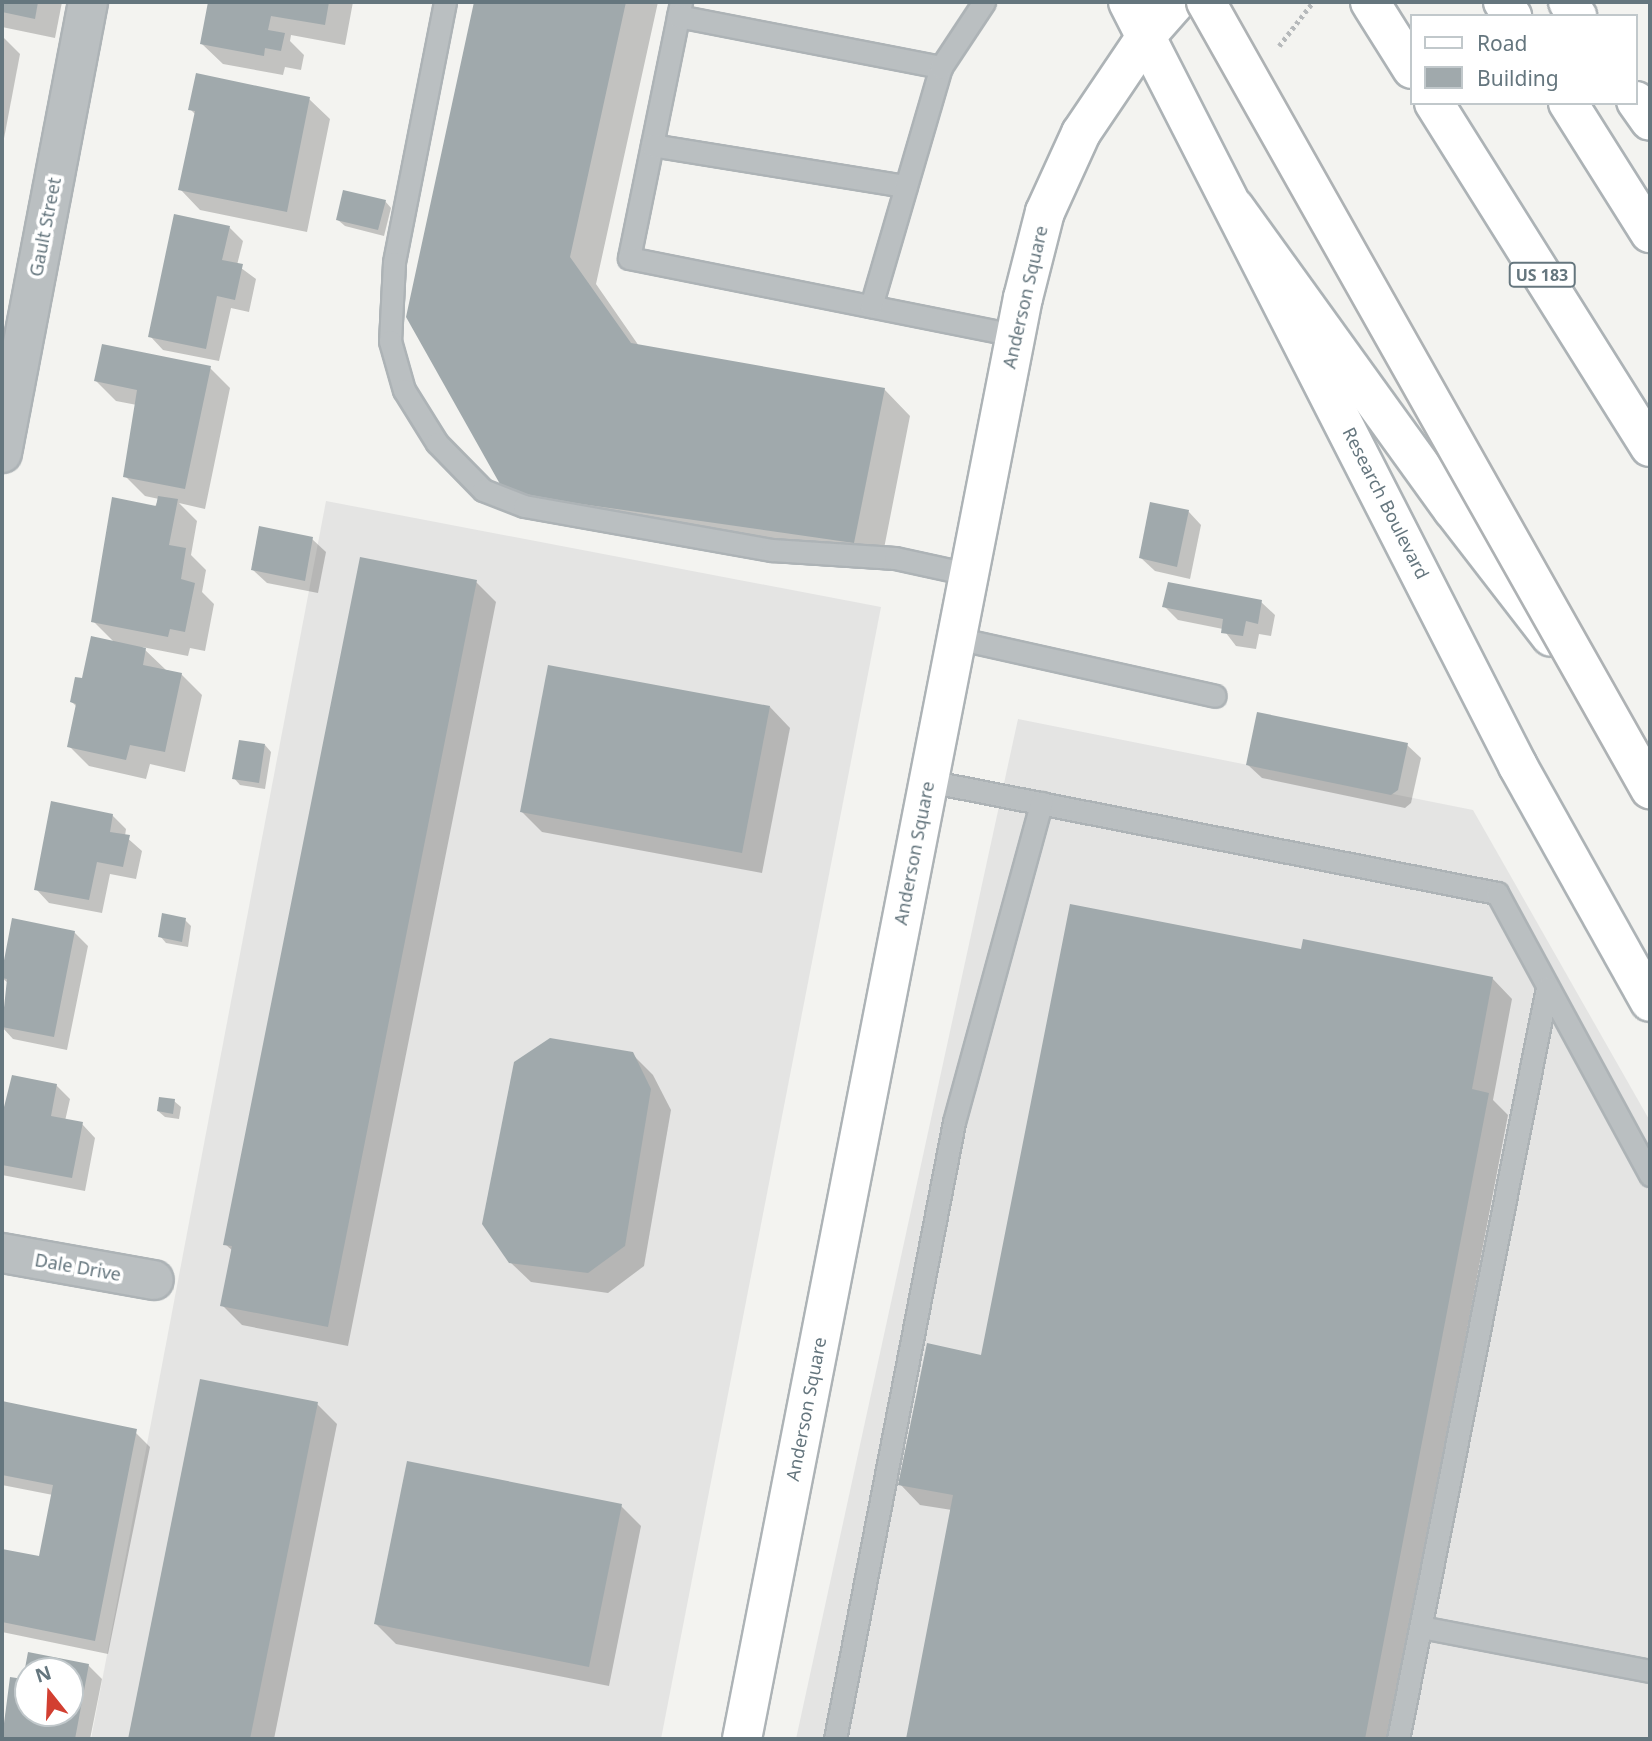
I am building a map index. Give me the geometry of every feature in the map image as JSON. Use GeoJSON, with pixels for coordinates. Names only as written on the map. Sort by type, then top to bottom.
{"type":"FeatureCollection","features":[{"type":"Feature","properties":{"kind":"main road","name":"Research Boulevard"},"geometry":{"type":"LineString","coordinates":[[1128,2],[1518,766],[1650,1002]]}},
{"type":"Feature","properties":{"kind":"main road","name":"Anderson Square"},"geometry":{"type":"LineString","coordinates":[[742,1739],[1015,335],[1045,212],[1081,133],[1147,35],[1176,2]]}},
{"type":"Feature","properties":{"kind":"main road"},"geometry":{"type":"LineString","coordinates":[[1206,2],[1650,789]]}},
{"type":"Feature","properties":{"kind":"main road"},"geometry":{"type":"LineString","coordinates":[[1370,2],[1410,66]]}},
{"type":"Feature","properties":{"kind":"main road"},"geometry":{"type":"LineString","coordinates":[[1638,104],[1650,121]]}},
{"type":"Feature","properties":{"kind":"main road","name":"US 183"},"geometry":{"type":"LineString","coordinates":[[1435,105],[1650,447]]}},
{"type":"Feature","properties":{"kind":"main road"},"geometry":{"type":"LineString","coordinates":[[1569,105],[1650,233]]}},
{"type":"Feature","properties":{"kind":"main road"},"geometry":{"type":"LineString","coordinates":[[1235,208],[1452,510],[1650,766]]}},
{"type":"Feature","properties":{"kind":"street","name":"Gault Street"},"geometry":{"type":"LineString","coordinates":[[2,453],[88,2]]}},
{"type":"Feature","properties":{"kind":"street","name":"Dale Drive"},"geometry":{"type":"LineString","coordinates":[[2,1253],[154,1280]]}},
{"type":"Feature","properties":{"kind":"lane"},"geometry":{"type":"LineString","coordinates":[[446,2],[394,263],[390,341],[404,390],[437,443],[483,490],[524,506],[772,551],[895,558],[968,574]]}},
{"type":"Feature","properties":{"kind":"lane"},"geometry":{"type":"LineString","coordinates":[[872,306],[941,67],[984,2]]}},
{"type":"Feature","properties":{"kind":"lane"},"geometry":{"type":"LineString","coordinates":[[941,67],[679,9],[629,258],[1015,335]]}},
{"type":"Feature","properties":{"kind":"lane"},"geometry":{"type":"LineString","coordinates":[[652,145],[906,186]]}},
{"type":"Feature","properties":{"kind":"lane"},"geometry":{"type":"LineString","coordinates":[[956,638],[1215,696]]}},
{"type":"Feature","properties":{"kind":"lane"},"geometry":{"type":"LineString","coordinates":[[928,781],[1497,893],[1650,1175]]}},
{"type":"Feature","properties":{"kind":"lane"},"geometry":{"type":"LineString","coordinates":[[835,1739],[951,1135],[1041,803]]}},
{"type":"Feature","properties":{"kind":"lane"},"geometry":{"type":"LineString","coordinates":[[1398,1739],[1547,988]]}},
{"type":"Feature","properties":{"kind":"lane"},"geometry":{"type":"LineString","coordinates":[[1421,1627],[1650,1671]]}},
{"type":"Feature","properties":{"kind":"shaded area"},"geometry":{"type":"Polygon","coordinates":[[[326,501],[881,607],[661,1739],[91,1739],[326,501]]]}},
{"type":"Feature","properties":{"kind":"shaded area"},"geometry":{"type":"Polygon","coordinates":[[[1018,719],[1473,810],[1650,1121],[1650,1739],[796,1739],[1018,719]]]}},
{"type":"Feature","properties":{"kind":"building"},"geometry":{"type":"Polygon","coordinates":[[[2,2],[38,2],[35,19],[2,12],[2,2]]]}},
{"type":"Feature","properties":{"kind":"building"},"geometry":{"type":"Polygon","coordinates":[[[208,2],[329,2],[325,25],[271,16],[268,30],[285,33],[281,51],[265,48],[264,56],[200,44],[208,2]]]}},
{"type":"Feature","properties":{"kind":"building"},"geometry":{"type":"Polygon","coordinates":[[[474,2],[626,2],[570,257],[631,343],[885,388],[854,543],[505,493],[406,317],[474,2]]]}},
{"type":"Feature","properties":{"kind":"building"},"geometry":{"type":"Polygon","coordinates":[[[196,73],[310,97],[287,212],[178,190],[195,111],[188,110],[196,73]]]}},
{"type":"Feature","properties":{"kind":"building"},"geometry":{"type":"Polygon","coordinates":[[[343,190],[386,200],[378,230],[336,220],[343,190]]]}},
{"type":"Feature","properties":{"kind":"building"},"geometry":{"type":"Polygon","coordinates":[[[174,214],[230,226],[222,260],[243,264],[235,300],[217,296],[206,349],[148,337],[174,214]]]}},
{"type":"Feature","properties":{"kind":"building"},"geometry":{"type":"Polygon","coordinates":[[[102,344],[211,366],[185,489],[123,477],[137,390],[94,381],[102,344]]]}},
{"type":"Feature","properties":{"kind":"building"},"geometry":{"type":"Polygon","coordinates":[[[158,496],[178,499],[169,545],[186,548],[181,579],[195,583],[185,632],[170,629],[168,637],[91,622],[112,497],[156,506],[158,496]]]}},
{"type":"Feature","properties":{"kind":"building"},"geometry":{"type":"Polygon","coordinates":[[[1150,502],[1189,510],[1177,567],[1139,558],[1150,502]]]}},
{"type":"Feature","properties":{"kind":"building"},"geometry":{"type":"Polygon","coordinates":[[[259,526],[313,537],[305,581],[251,570],[259,526]]]}},
{"type":"Feature","properties":{"kind":"building"},"geometry":{"type":"Polygon","coordinates":[[[360,557],[477,580],[328,1327],[220,1306],[232,1246],[223,1245],[360,557]]]}},
{"type":"Feature","properties":{"kind":"building"},"geometry":{"type":"Polygon","coordinates":[[[1168,582],[1262,600],[1258,624],[1246,621],[1243,636],[1221,633],[1223,619],[1162,607],[1168,582]]]}},
{"type":"Feature","properties":{"kind":"building"},"geometry":{"type":"Polygon","coordinates":[[[91,636],[146,648],[143,665],[182,673],[165,752],[130,745],[126,760],[67,747],[76,704],[70,702],[75,677],[82,678],[91,636]]]}},
{"type":"Feature","properties":{"kind":"building"},"geometry":{"type":"Polygon","coordinates":[[[548,665],[770,706],[742,853],[520,812],[548,665]]]}},
{"type":"Feature","properties":{"kind":"building"},"geometry":{"type":"Polygon","coordinates":[[[1257,712],[1408,743],[1398,790],[1391,795],[1246,765],[1257,712]]]}},
{"type":"Feature","properties":{"kind":"building"},"geometry":{"type":"Polygon","coordinates":[[[239,740],[265,744],[259,783],[232,779],[239,740]]]}},
{"type":"Feature","properties":{"kind":"building"},"geometry":{"type":"Polygon","coordinates":[[[51,801],[113,814],[110,832],[130,835],[123,867],[97,862],[89,900],[34,890],[51,801]]]}},
{"type":"Feature","properties":{"kind":"building"},"geometry":{"type":"Polygon","coordinates":[[[1070,904],[1301,949],[1303,939],[1493,977],[1472,1089],[1489,1093],[1365,1739],[906,1739],[953,1495],[898,1485],[927,1343],[981,1355],[1070,904]]]}},
{"type":"Feature","properties":{"kind":"building"},"geometry":{"type":"Polygon","coordinates":[[[162,913],[186,918],[182,942],[158,937],[162,913]]]}},
{"type":"Feature","properties":{"kind":"building"},"geometry":{"type":"Polygon","coordinates":[[[12,918],[75,931],[54,1037],[2,1027],[7,979],[2,978],[2,971],[12,918]]]}},
{"type":"Feature","properties":{"kind":"building"},"geometry":{"type":"Polygon","coordinates":[[[550,1038],[633,1052],[651,1089],[625,1246],[588,1273],[509,1263],[482,1224],[514,1062],[550,1038]]]}},
{"type":"Feature","properties":{"kind":"building"},"geometry":{"type":"Polygon","coordinates":[[[12,1075],[57,1084],[51,1116],[83,1122],[72,1178],[2,1165],[2,1115],[12,1075]]]}},
{"type":"Feature","properties":{"kind":"building"},"geometry":{"type":"Polygon","coordinates":[[[159,1097],[175,1099],[173,1114],[157,1111],[159,1097]]]}},
{"type":"Feature","properties":{"kind":"building"},"geometry":{"type":"Polygon","coordinates":[[[200,1379],[318,1402],[250,1739],[128,1739],[200,1379]]]}},
{"type":"Feature","properties":{"kind":"building"},"geometry":{"type":"Polygon","coordinates":[[[2,1401],[137,1429],[95,1641],[2,1622],[2,1549],[39,1556],[53,1485],[2,1475],[2,1401]]]}},
{"type":"Feature","properties":{"kind":"building"},"geometry":{"type":"Polygon","coordinates":[[[407,1461],[622,1504],[589,1667],[374,1624],[407,1461]]]}},
{"type":"Feature","properties":{"kind":"building"},"geometry":{"type":"Polygon","coordinates":[[[28,1652],[53,1657],[27,1657],[28,1652]]]}},
{"type":"Feature","properties":{"kind":"building"},"geometry":{"type":"Polygon","coordinates":[[[84,1663],[89,1664],[84,1691],[84,1663]]]}},
{"type":"Feature","properties":{"kind":"building"},"geometry":{"type":"Polygon","coordinates":[[[10,1677],[14,1678],[14,1727],[77,1727],[75,1739],[2,1739],[10,1677]]]}}]}
